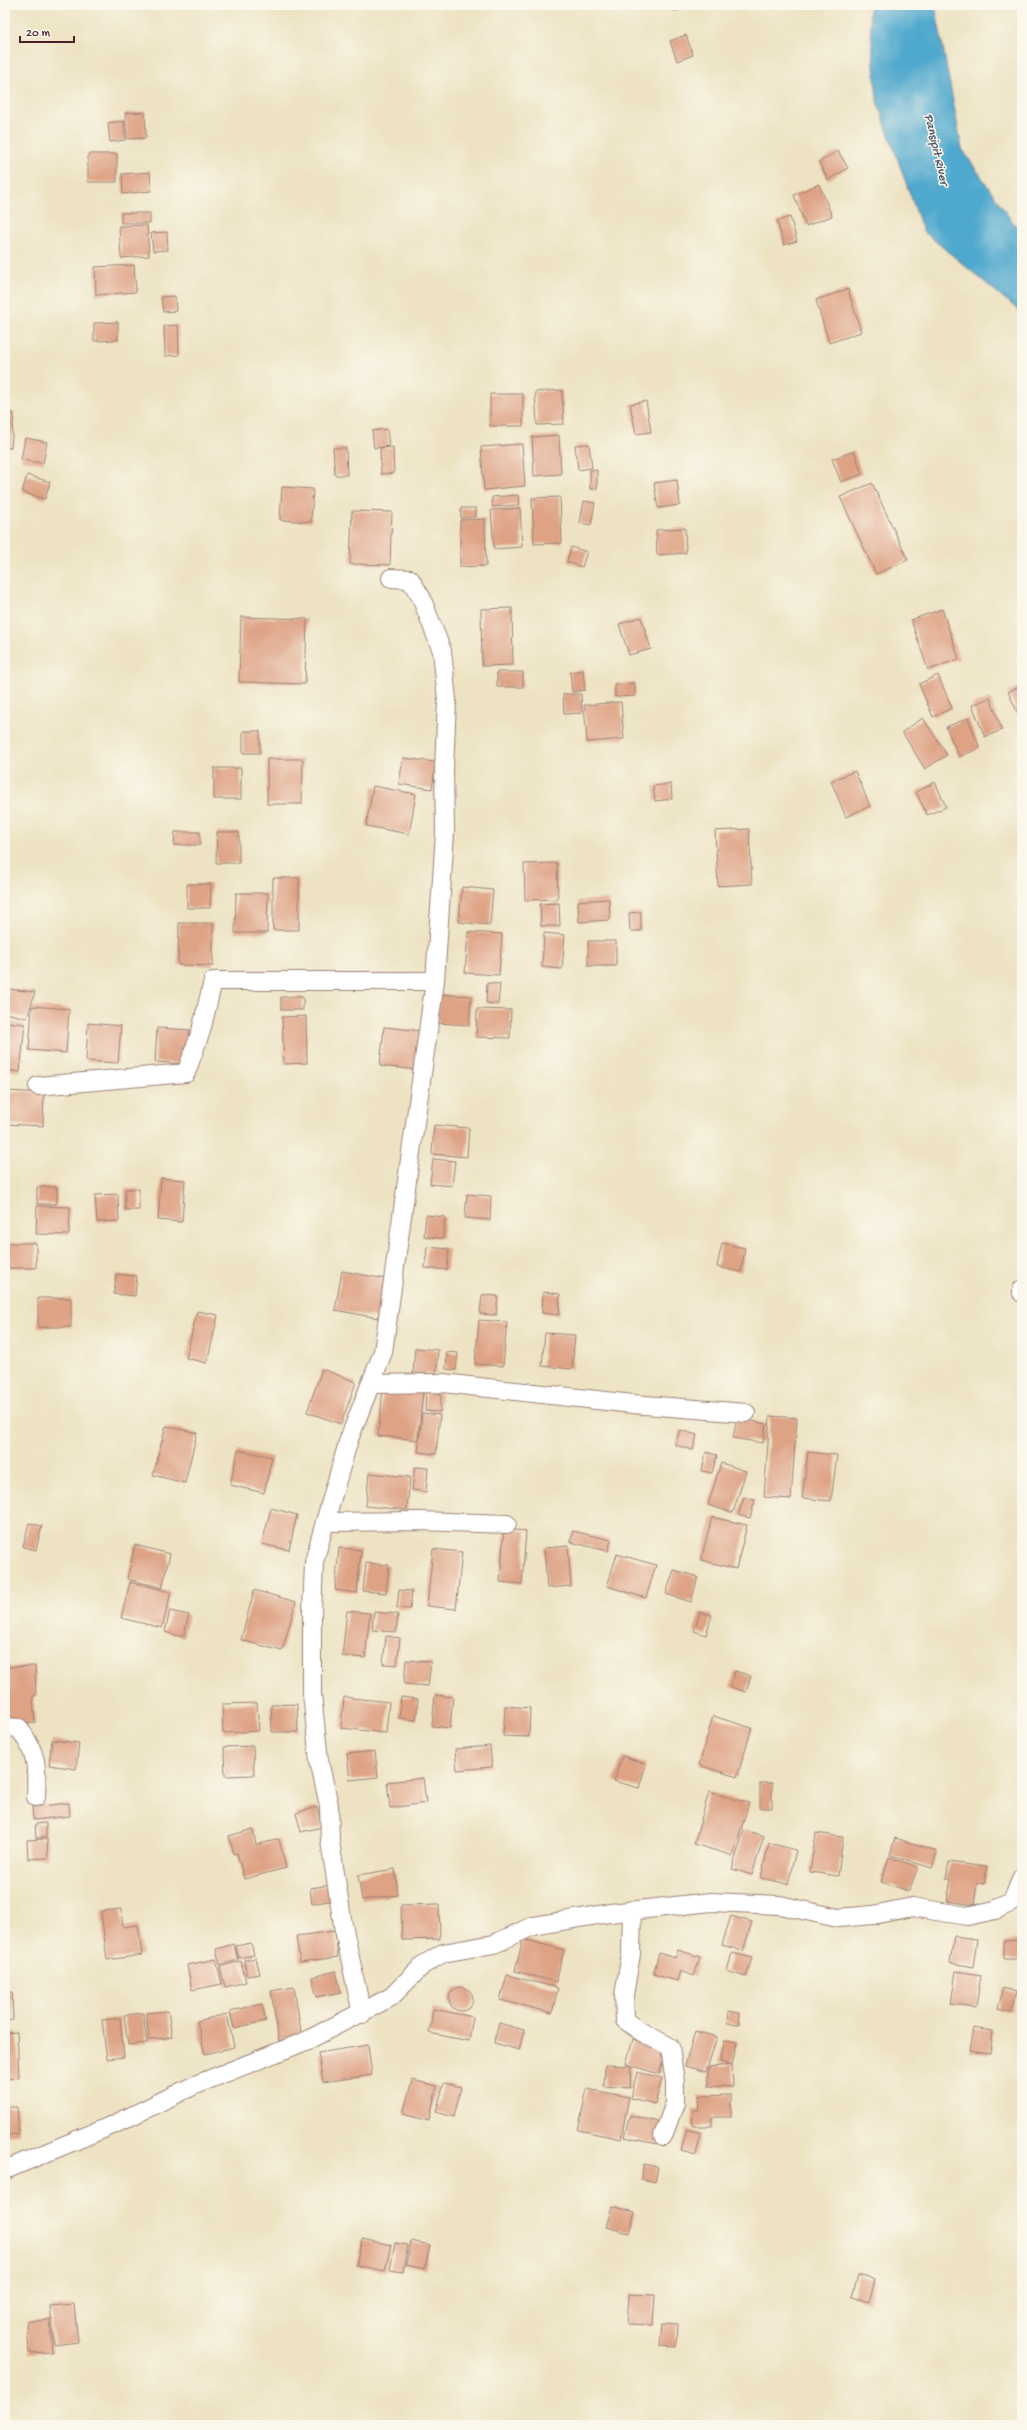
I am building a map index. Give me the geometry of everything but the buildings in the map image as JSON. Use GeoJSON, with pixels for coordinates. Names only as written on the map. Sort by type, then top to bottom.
{"type":"FeatureCollection","features":[{"type":"Feature","properties":{"kind":"street"},"geometry":{"type":"LineString","coordinates":[[362,2014],[343,1925],[330,1841],[330,1805],[320,1761],[312,1694],[314,1562],[349,1439],[383,1352],[435,981],[445,833],[444,769],[447,700],[442,652],[421,597],[410,579],[391,578]]}},
{"type":"Feature","properties":{"kind":"street"},"geometry":{"type":"LineString","coordinates":[[38,1086],[186,1073],[201,1031],[213,981],[435,981]]}},
{"type":"Feature","properties":{"kind":"street"},"geometry":{"type":"LineString","coordinates":[[371,1384],[443,1383],[634,1404],[746,1413]]}},
{"type":"Feature","properties":{"kind":"street"},"geometry":{"type":"LineString","coordinates":[[325,1522],[419,1521],[507,1524]]}},
{"type":"Feature","properties":{"kind":"street"},"geometry":{"type":"LineString","coordinates":[[5,1728],[19,1728],[30,1743],[37,1762],[36,1797]]}},
{"type":"Feature","properties":{"kind":"street"},"geometry":{"type":"LineString","coordinates":[[5,2170],[115,2124],[195,2085],[306,2041],[362,2014],[391,1997],[423,1965],[443,1953],[494,1944],[533,1926],[632,1910],[711,1902],[780,1905],[838,1918],[873,1915],[912,1907],[967,1916],[995,1910],[1012,1902],[1022,1877]]}},
{"type":"Feature","properties":{"kind":"street"},"geometry":{"type":"LineString","coordinates":[[632,1910],[631,1954],[624,1995],[625,2020],[640,2031],[670,2047],[675,2082],[675,2103],[664,2136]]}},
{"type":"Feature","properties":{"kind":"water","name":"Pansipit River"},"geometry":{"type":"Polygon","coordinates":[[[869,5],[935,5],[962,149],[1014,224],[1022,230],[1022,313],[923,231],[877,101],[869,5]]]}}]}
